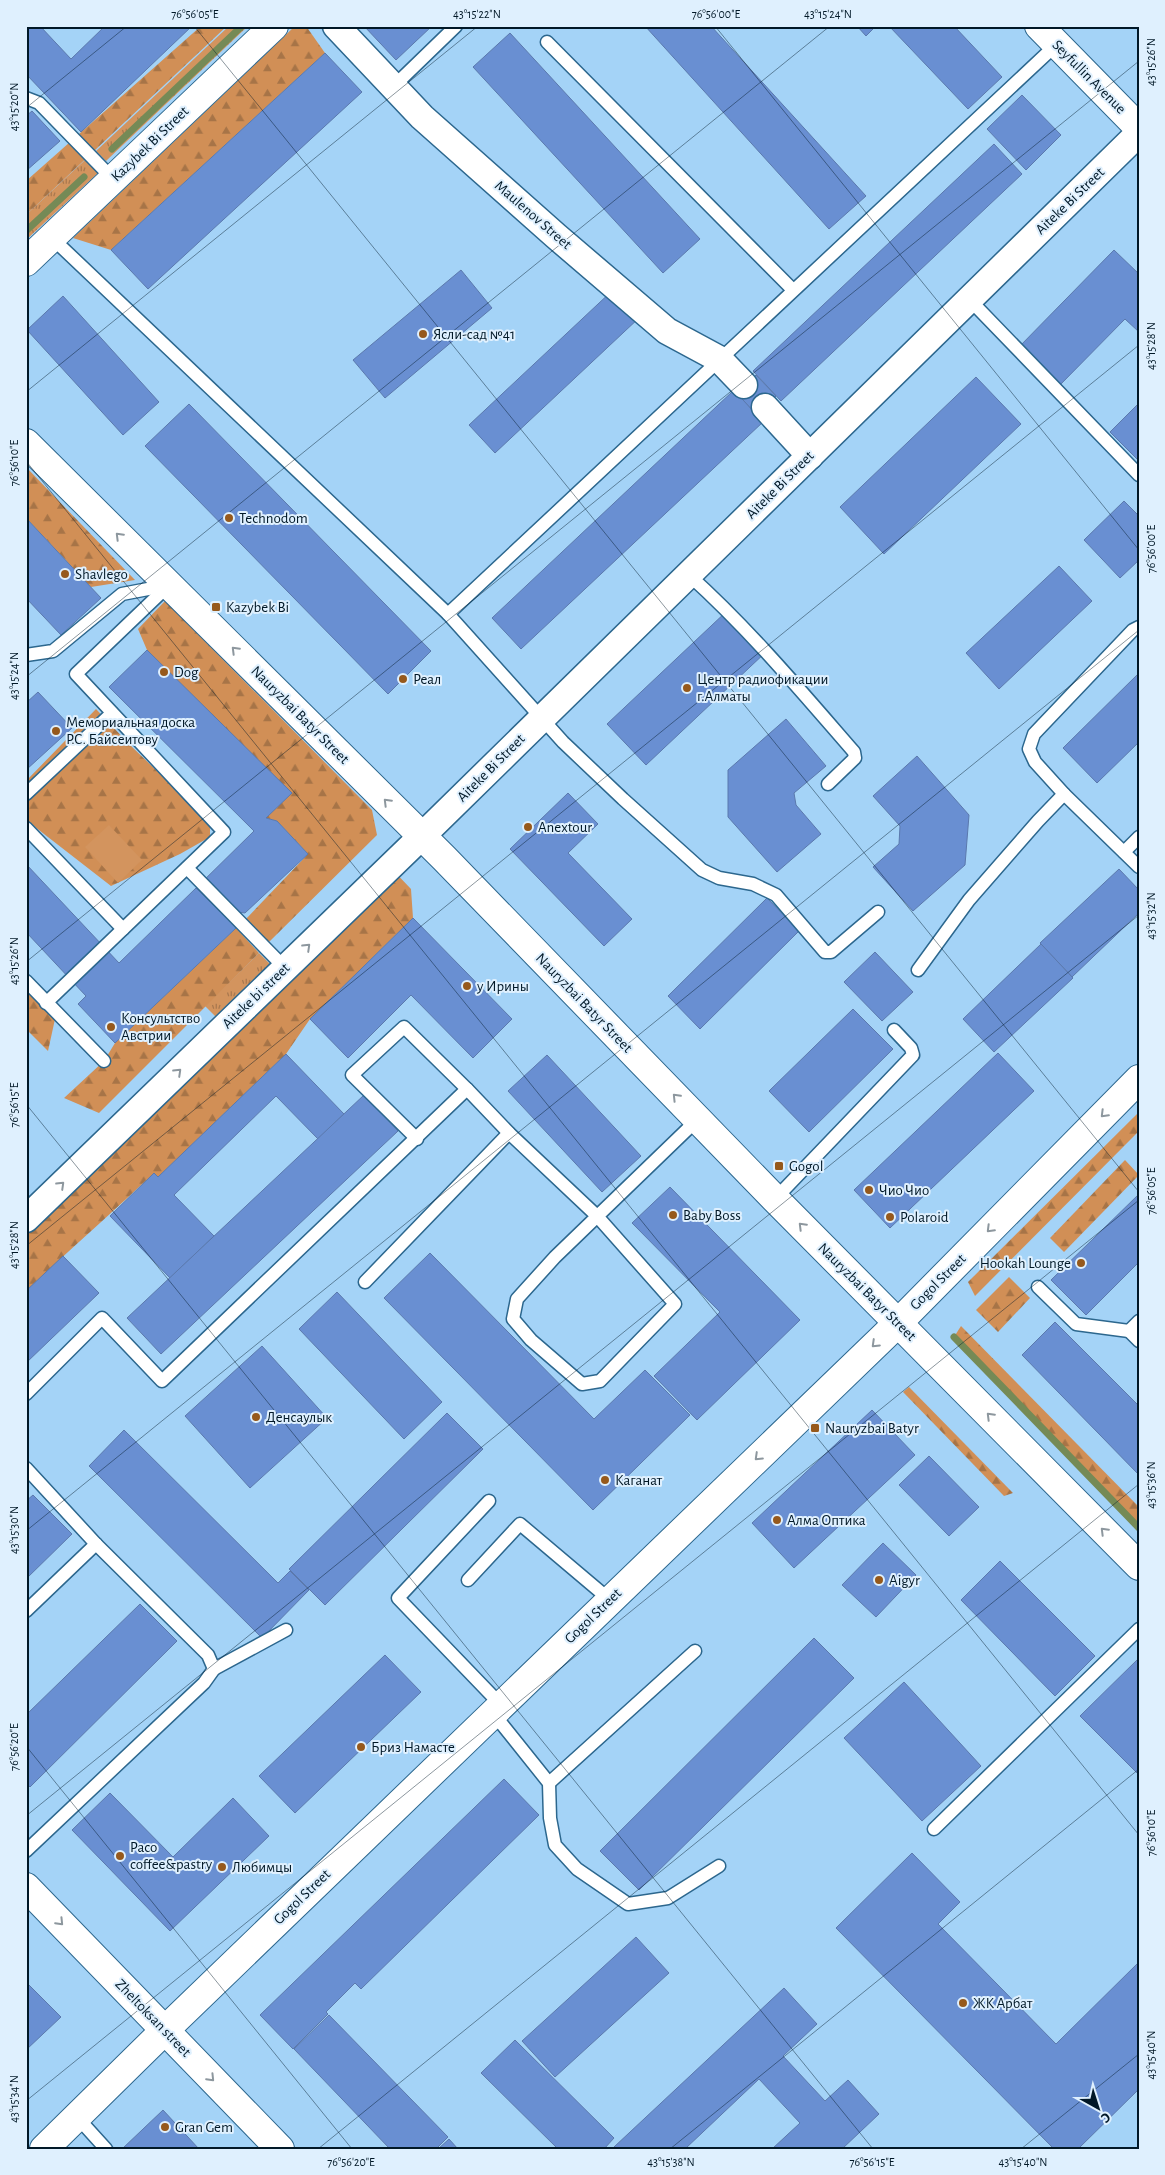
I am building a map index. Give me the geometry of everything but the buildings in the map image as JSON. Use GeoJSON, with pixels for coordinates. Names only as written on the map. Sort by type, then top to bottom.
{"type":"FeatureCollection","features":[{"type":"Feature","properties":{"kind":"main road","name":"Kazybek Bi Street"},"geometry":{"type":"LineString","coordinates":[[26,262],[274,26]]}},
{"type":"Feature","properties":{"kind":"main road","name":"Seyfullin Avenue"},"geometry":{"type":"LineString","coordinates":[[1048,35],[1139,128]]}},
{"type":"Feature","properties":{"kind":"main road","name":"Nauryzbai Batyr Street"},"geometry":{"type":"LineString","coordinates":[[26,443],[422,836],[774,1199],[1135,1555]]}},
{"type":"Feature","properties":{"kind":"main road","name":"Gogol Street"},"geometry":{"type":"LineString","coordinates":[[44,2149],[898,1323],[1139,1079]]}},
{"type":"Feature","properties":{"kind":"main road","name":"Zheltoksan street"},"geometry":{"type":"LineString","coordinates":[[26,1887],[280,2149]]}},
{"type":"Feature","properties":{"kind":"street","name":"Maulenov Street"},"geometry":{"type":"LineString","coordinates":[[336,26],[422,118],[667,331],[720,359],[744,385]]}},
{"type":"Feature","properties":{"kind":"street","name":"Aiteke Bi Street"},"geometry":{"type":"LineString","coordinates":[[422,836],[1139,133]]}},
{"type":"Feature","properties":{"kind":"street"},"geometry":{"type":"LineString","coordinates":[[765,407],[810,456]]}},
{"type":"Feature","properties":{"kind":"street","name":"Aiteke bi street"},"geometry":{"type":"LineString","coordinates":[[26,1219],[422,836]]}},
{"type":"Feature","properties":{"kind":"lane"},"geometry":{"type":"LineString","coordinates":[[393,87],[456,26]]}},
{"type":"Feature","properties":{"kind":"lane"},"geometry":{"type":"LineString","coordinates":[[448,614],[792,290],[1048,35]]}},
{"type":"Feature","properties":{"kind":"lane"},"geometry":{"type":"LineString","coordinates":[[547,42],[792,290]]}},
{"type":"Feature","properties":{"kind":"lane"},"geometry":{"type":"LineString","coordinates":[[26,98],[39,103],[113,179]]}},
{"type":"Feature","properties":{"kind":"lane"},"geometry":{"type":"LineString","coordinates":[[52,238],[448,614],[573,752],[702,870],[719,878],[753,884],[776,895],[825,952],[830,952],[878,912]]}},
{"type":"Feature","properties":{"kind":"lane"},"geometry":{"type":"LineString","coordinates":[[970,299],[1139,475]]}},
{"type":"Feature","properties":{"kind":"lane"},"geometry":{"type":"LineString","coordinates":[[688,575],[728,610],[767,651],[854,752],[855,758],[852,762],[828,784]]}},
{"type":"Feature","properties":{"kind":"lane"},"geometry":{"type":"LineString","coordinates":[[27,654],[53,651],[122,594],[169,585]]}},
{"type":"Feature","properties":{"kind":"lane"},"geometry":{"type":"LineString","coordinates":[[46,1003],[224,832],[76,674],[169,585]]}},
{"type":"Feature","properties":{"kind":"lane"},"geometry":{"type":"LineString","coordinates":[[1139,627],[1133,630],[1034,734],[1029,749],[1035,762],[1064,794],[1139,867]]}},
{"type":"Feature","properties":{"kind":"lane"},"geometry":{"type":"LineString","coordinates":[[26,794],[112,713]]}},
{"type":"Feature","properties":{"kind":"lane"},"geometry":{"type":"LineString","coordinates":[[918,970],[969,900],[1064,794]]}},
{"type":"Feature","properties":{"kind":"lane"},"geometry":{"type":"LineString","coordinates":[[26,828],[123,930]]}},
{"type":"Feature","properties":{"kind":"lane"},"geometry":{"type":"LineString","coordinates":[[1124,852],[1139,837]]}},
{"type":"Feature","properties":{"kind":"lane"},"geometry":{"type":"LineString","coordinates":[[187,868],[285,968]]}},
{"type":"Feature","properties":{"kind":"lane"},"geometry":{"type":"LineString","coordinates":[[26,981],[104,1061]]}},
{"type":"Feature","properties":{"kind":"lane"},"geometry":{"type":"LineString","coordinates":[[417,1138],[352,1075],[404,1027],[509,1133],[597,1216],[675,1304],[600,1382],[582,1384],[531,1340],[513,1319],[517,1299],[597,1216],[697,1120]]}},
{"type":"Feature","properties":{"kind":"lane"},"geometry":{"type":"LineString","coordinates":[[774,1199],[913,1055],[911,1048],[894,1030]]}},
{"type":"Feature","properties":{"kind":"lane"},"geometry":{"type":"LineString","coordinates":[[26,1394],[102,1318],[162,1381],[467,1089]]}},
{"type":"Feature","properties":{"kind":"lane"},"geometry":{"type":"LineString","coordinates":[[365,1282],[509,1133]]}},
{"type":"Feature","properties":{"kind":"lane"},"geometry":{"type":"LineString","coordinates":[[1038,1287],[1076,1324],[1129,1331],[1139,1341]]}},
{"type":"Feature","properties":{"kind":"lane"},"geometry":{"type":"LineString","coordinates":[[1129,1331],[1139,1321]]}},
{"type":"Feature","properties":{"kind":"lane"},"geometry":{"type":"LineString","coordinates":[[26,1468],[96,1544],[208,1655],[214,1669]]}},
{"type":"Feature","properties":{"kind":"lane"},"geometry":{"type":"LineString","coordinates":[[488,1501],[398,1598],[497,1709],[549,1783],[550,1818],[555,1845],[577,1869],[628,1904],[668,1898],[719,1866]]}},
{"type":"Feature","properties":{"kind":"lane"},"geometry":{"type":"LineString","coordinates":[[468,1580],[520,1524],[610,1600]]}},
{"type":"Feature","properties":{"kind":"lane"},"geometry":{"type":"LineString","coordinates":[[26,1611],[96,1544]]}},
{"type":"Feature","properties":{"kind":"lane"},"geometry":{"type":"LineString","coordinates":[[934,1829],[1139,1629]]}},
{"type":"Feature","properties":{"kind":"lane"},"geometry":{"type":"LineString","coordinates":[[26,1851],[204,1683],[214,1669],[286,1630]]}},
{"type":"Feature","properties":{"kind":"lane"},"geometry":{"type":"LineString","coordinates":[[549,1783],[696,1651]]}},
{"type":"Feature","properties":{"kind":"lane"},"geometry":{"type":"LineString","coordinates":[[77,2117],[106,2149]]}},
{"type":"Feature","properties":{"kind":"green space"},"geometry":{"type":"Polygon","coordinates":[[[201,26],[227,26],[26,215],[26,181],[201,26]]]}},
{"type":"Feature","properties":{"kind":"green space"},"geometry":{"type":"Polygon","coordinates":[[[229,26],[248,26],[106,161],[96,151],[229,26]]]}},
{"type":"Feature","properties":{"kind":"green space"},"geometry":{"type":"Polygon","coordinates":[[[295,26],[306,26],[325,53],[111,250],[73,238],[295,26]]]}},
{"type":"Feature","properties":{"kind":"green space"},"geometry":{"type":"Polygon","coordinates":[[[85,160],[98,173],[26,240],[26,215],[85,160]]]}},
{"type":"Feature","properties":{"kind":"green space"},"geometry":{"type":"Polygon","coordinates":[[[26,467],[135,580],[91,587],[26,518],[26,467]]]}},
{"type":"Feature","properties":{"kind":"green space"},"geometry":{"type":"Polygon","coordinates":[[[165,601],[372,810],[377,835],[269,942],[245,920],[308,854],[277,821],[266,818],[291,793],[147,650],[138,629],[165,601]]]}},
{"type":"Feature","properties":{"kind":"green space"},"geometry":{"type":"Polygon","coordinates":[[[96,709],[130,745],[210,822],[210,837],[180,854],[111,886],[26,820],[26,781],[96,709]]]}},
{"type":"Feature","properties":{"kind":"green space"},"geometry":{"type":"Polygon","coordinates":[[[109,825],[142,860],[118,883],[85,847],[109,825]]]}},
{"type":"Feature","properties":{"kind":"green space"},"geometry":{"type":"Polygon","coordinates":[[[390,867],[411,889],[413,918],[310,1019],[286,1054],[158,1177],[154,1173],[26,1291],[26,1219],[390,867]]]}},
{"type":"Feature","properties":{"kind":"green space"},"geometry":{"type":"Polygon","coordinates":[[[236,928],[259,953],[99,1113],[64,1098],[104,1061],[115,1043],[236,928]]]}},
{"type":"Feature","properties":{"kind":"green space"},"geometry":{"type":"Polygon","coordinates":[[[259,953],[272,966],[218,1019],[205,1006],[259,953]]]}},
{"type":"Feature","properties":{"kind":"green space"},"geometry":{"type":"Polygon","coordinates":[[[26,989],[55,1019],[48,1051],[26,1029],[26,989]]]}},
{"type":"Feature","properties":{"kind":"green space"},"geometry":{"type":"Polygon","coordinates":[[[1139,1112],[1139,1131],[975,1296],[968,1282],[1139,1112]]]}},
{"type":"Feature","properties":{"kind":"green space"},"geometry":{"type":"Polygon","coordinates":[[[1125,1160],[1139,1175],[1064,1252],[1050,1238],[1125,1160]]]}},
{"type":"Feature","properties":{"kind":"green space"},"geometry":{"type":"Polygon","coordinates":[[[1009,1277],[1030,1298],[998,1332],[976,1310],[1009,1277]]]}},
{"type":"Feature","properties":{"kind":"green space"},"geometry":{"type":"Polygon","coordinates":[[[961,1326],[1139,1507],[1139,1528],[954,1337],[961,1326]]]}},
{"type":"Feature","properties":{"kind":"green space"},"geometry":{"type":"Polygon","coordinates":[[[909,1387],[1013,1493],[1004,1496],[903,1392],[909,1387]]]}},
{"type":"Feature","properties":{"kind":"waterway"},"geometry":{"type":"LineString","coordinates":[[112,149],[242,26]]}},
{"type":"Feature","properties":{"kind":"waterway"},"geometry":{"type":"LineString","coordinates":[[26,231],[84,177]]}},
{"type":"Feature","properties":{"kind":"waterway"},"geometry":{"type":"LineString","coordinates":[[954,1337],[1139,1528]]}},
{"type":"Feature","properties":{"kind":"place","name":"Ясли-сад №41"},"geometry":{"type":"Point","coordinates":[423,334]}},
{"type":"Feature","properties":{"kind":"place","name":"Technodom"},"geometry":{"type":"Point","coordinates":[229,518]}},
{"type":"Feature","properties":{"kind":"place","name":"Shavlego"},"geometry":{"type":"Point","coordinates":[65,574]}},
{"type":"Feature","properties":{"kind":"place","name":"Kazybek Bi"},"geometry":{"type":"Point","coordinates":[216,607]}},
{"type":"Feature","properties":{"kind":"place","name":"Dog"},"geometry":{"type":"Point","coordinates":[164,672]}},
{"type":"Feature","properties":{"kind":"place","name":"Реал"},"geometry":{"type":"Point","coordinates":[403,679]}},
{"type":"Feature","properties":{"kind":"place","name":"Центр радиофикации г.Алматы"},"geometry":{"type":"Point","coordinates":[687,688]}},
{"type":"Feature","properties":{"kind":"place","name":"Мемориальная доска Р.С. Байсеитову"},"geometry":{"type":"Point","coordinates":[56,731]}},
{"type":"Feature","properties":{"kind":"place","name":"Anextour"},"geometry":{"type":"Point","coordinates":[528,827]}},
{"type":"Feature","properties":{"kind":"place","name":"у Ирины"},"geometry":{"type":"Point","coordinates":[467,986]}},
{"type":"Feature","properties":{"kind":"place","name":"Консультство Австрии"},"geometry":{"type":"Point","coordinates":[111,1027]}},
{"type":"Feature","properties":{"kind":"place","name":"Gogol"},"geometry":{"type":"Point","coordinates":[779,1166]}},
{"type":"Feature","properties":{"kind":"place","name":"Чио Чио"},"geometry":{"type":"Point","coordinates":[869,1190]}},
{"type":"Feature","properties":{"kind":"place","name":"Baby Boss"},"geometry":{"type":"Point","coordinates":[673,1215]}},
{"type":"Feature","properties":{"kind":"place","name":"Polaroid"},"geometry":{"type":"Point","coordinates":[890,1217]}},
{"type":"Feature","properties":{"kind":"place","name":"Hookah Lounge"},"geometry":{"type":"Point","coordinates":[1081,1263]}},
{"type":"Feature","properties":{"kind":"place","name":"Денсаулык"},"geometry":{"type":"Point","coordinates":[256,1417]}},
{"type":"Feature","properties":{"kind":"place","name":"Nauryzbai Batyr"},"geometry":{"type":"Point","coordinates":[815,1428]}},
{"type":"Feature","properties":{"kind":"place","name":"Каганат"},"geometry":{"type":"Point","coordinates":[605,1480]}},
{"type":"Feature","properties":{"kind":"place","name":"Алма Оптика"},"geometry":{"type":"Point","coordinates":[777,1520]}},
{"type":"Feature","properties":{"kind":"place","name":"Aigyr"},"geometry":{"type":"Point","coordinates":[879,1580]}},
{"type":"Feature","properties":{"kind":"place","name":"Бриз Намасте"},"geometry":{"type":"Point","coordinates":[361,1747]}},
{"type":"Feature","properties":{"kind":"place","name":"Paco coffee&pastry"},"geometry":{"type":"Point","coordinates":[120,1856]}},
{"type":"Feature","properties":{"kind":"place","name":"Любимцы"},"geometry":{"type":"Point","coordinates":[222,1867]}},
{"type":"Feature","properties":{"kind":"place","name":"ЖК Арбат"},"geometry":{"type":"Point","coordinates":[963,2003]}},
{"type":"Feature","properties":{"kind":"place","name":"Gran Gem"},"geometry":{"type":"Point","coordinates":[165,2127]}}]}
